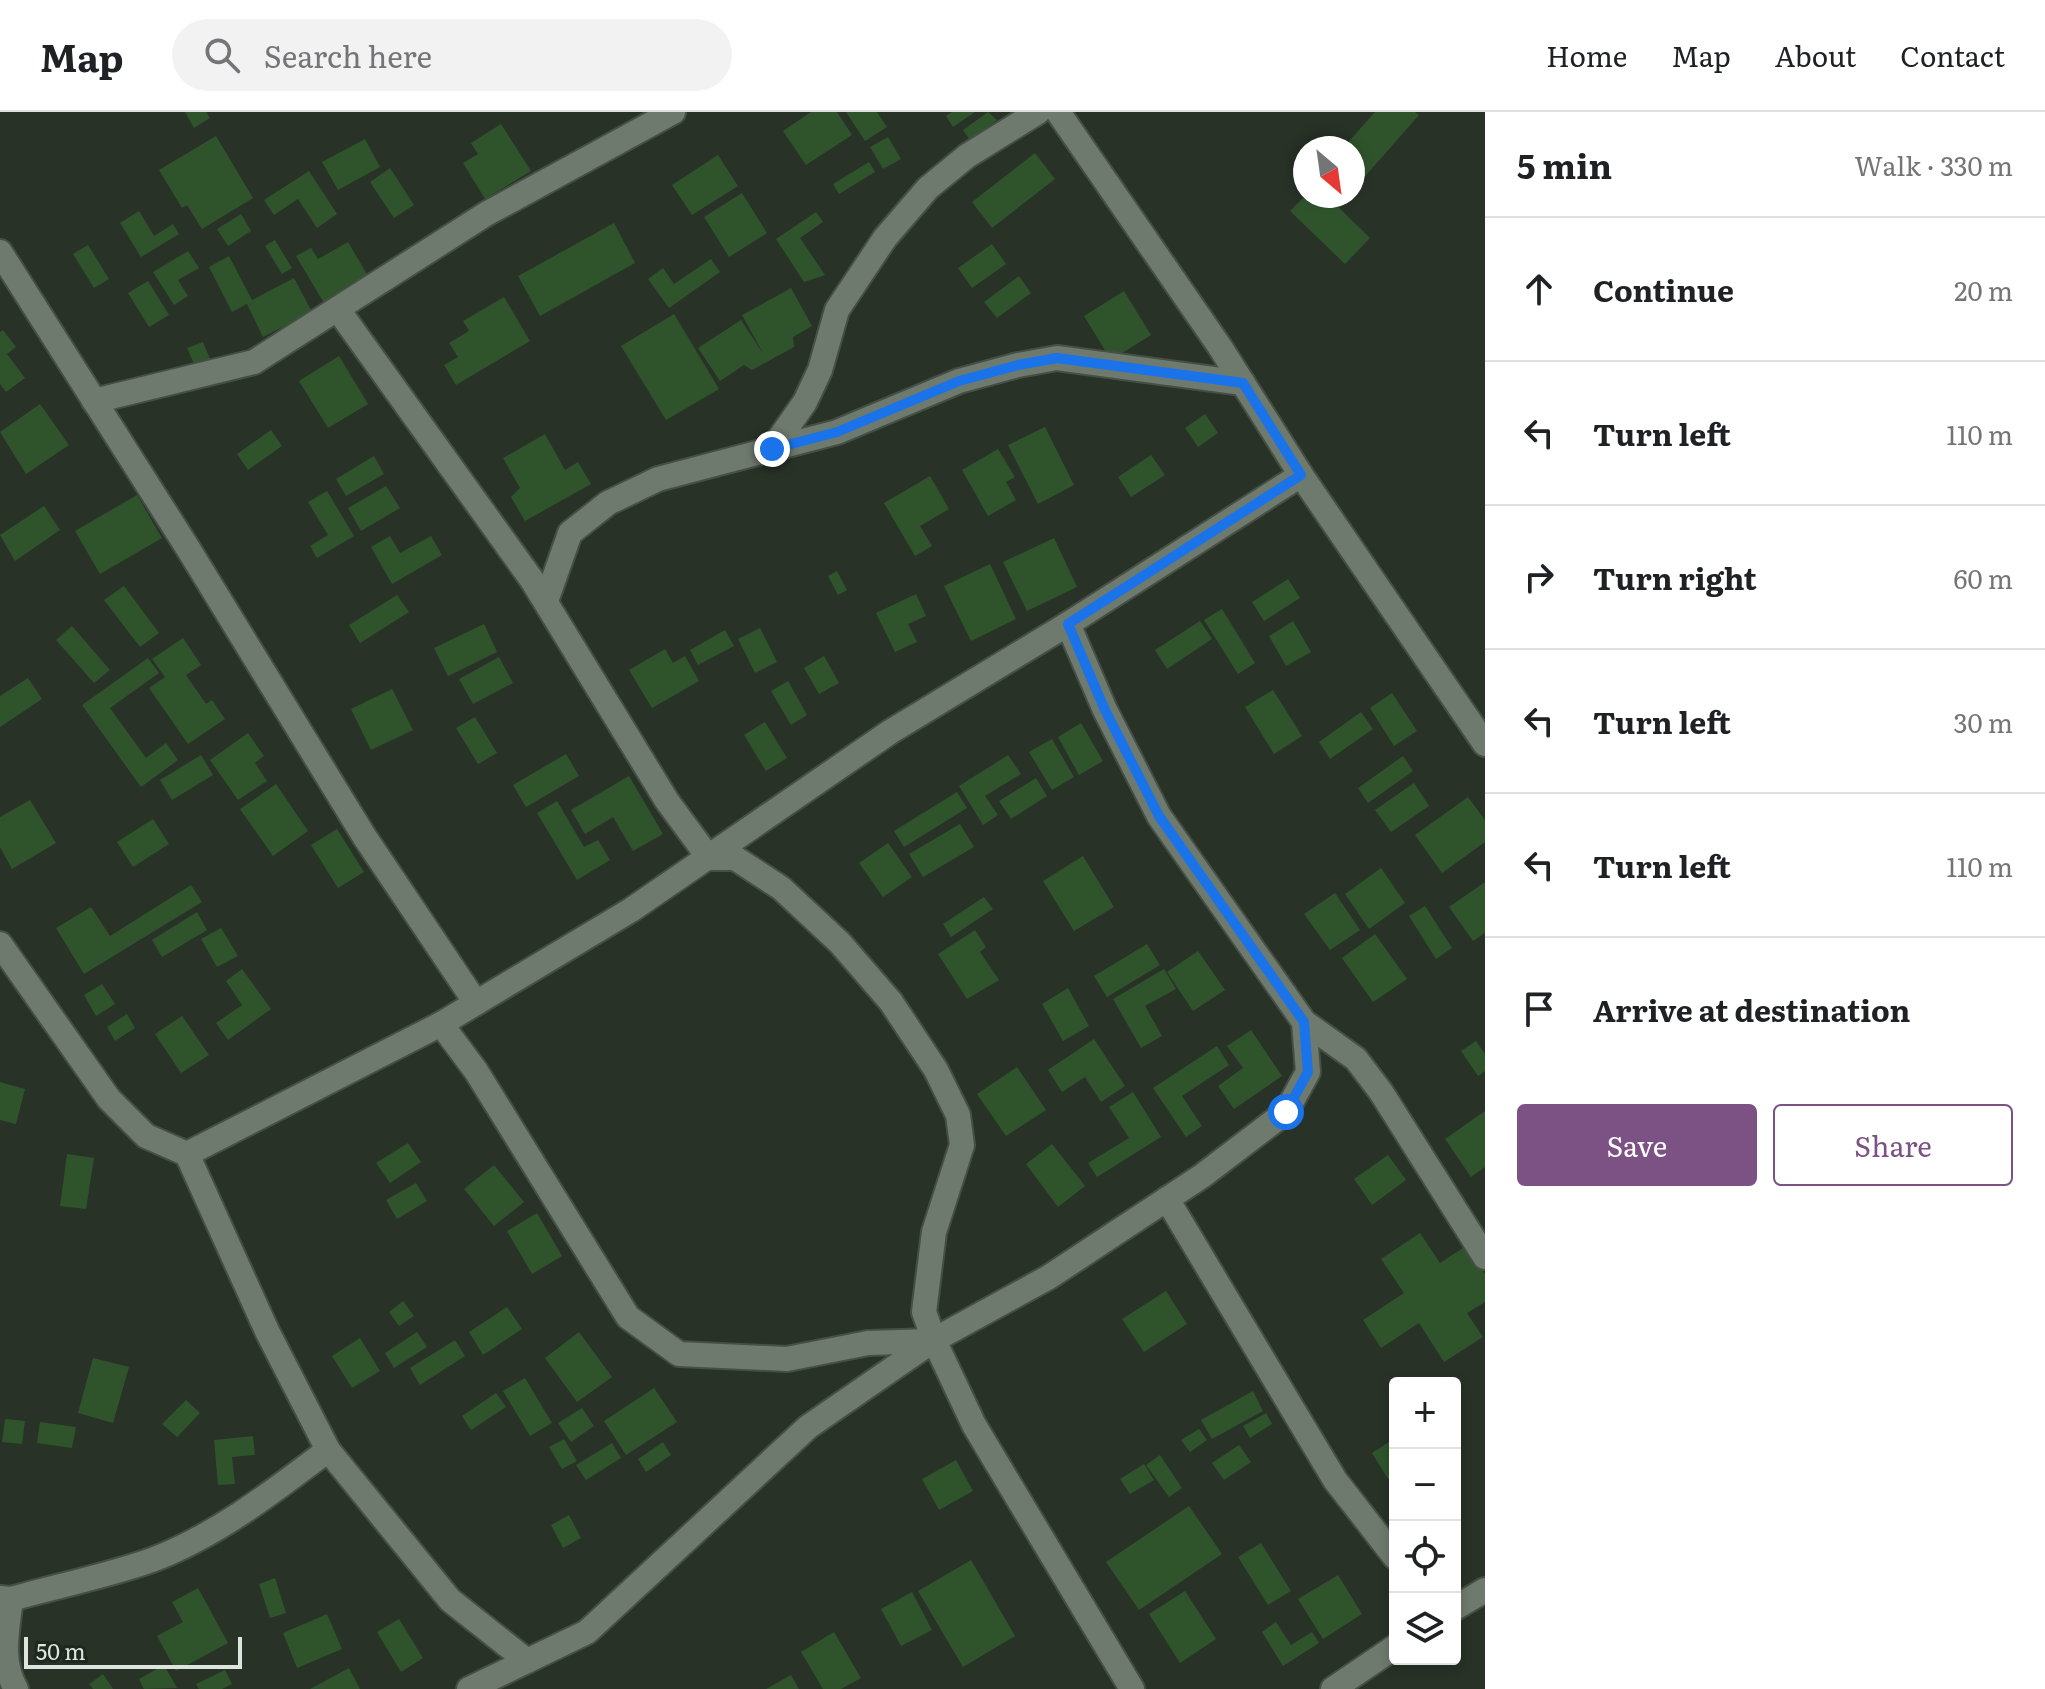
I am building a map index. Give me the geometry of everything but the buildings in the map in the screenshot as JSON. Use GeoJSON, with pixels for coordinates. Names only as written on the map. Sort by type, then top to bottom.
{"type":"FeatureCollection","features":[{"type":"Feature","properties":{"kind":"street"},"geometry":{"type":"LineString","coordinates":[[94,401],[254,362],[339,311],[486,214],[673,112]]}},
{"type":"Feature","properties":{"kind":"street"},"geometry":{"type":"LineString","coordinates":[[772,449],[805,402],[820,370],[837,310],[892,229],[928,188],[958,164],[1038,112]]}},
{"type":"Feature","properties":{"kind":"street"},"geometry":{"type":"LineString","coordinates":[[1062,114],[1243,383],[1301,475],[1485,744]]}},
{"type":"Feature","properties":{"kind":"street"},"geometry":{"type":"LineString","coordinates":[[0,252],[364,836],[476,1003]]}},
{"type":"Feature","properties":{"kind":"street"},"geometry":{"type":"LineString","coordinates":[[339,311],[546,601],[642,763],[709,858]]}},
{"type":"Feature","properties":{"kind":"street"},"geometry":{"type":"LineString","coordinates":[[546,601],[570,533],[608,503],[658,479],[849,428],[959,381],[1057,358],[1243,383]]}},
{"type":"Feature","properties":{"kind":"street"},"geometry":{"type":"LineString","coordinates":[[187,1154],[441,1024],[631,910],[890,732],[1068,624],[1301,475]]}},
{"type":"Feature","properties":{"kind":"street"},"geometry":{"type":"LineString","coordinates":[[1068,624],[1105,710],[1159,816],[1304,1022],[1356,1059],[1381,1092],[1485,1257]]}},
{"type":"Feature","properties":{"kind":"street"},"geometry":{"type":"LineString","coordinates":[[709,858],[735,858],[781,888],[840,943],[891,1002],[936,1070],[958,1115],[962,1145],[934,1232],[924,1312],[974,1425],[1132,1689]]}},
{"type":"Feature","properties":{"kind":"street"},"geometry":{"type":"LineString","coordinates":[[0,944],[109,1099],[146,1136],[187,1154],[267,1331],[328,1450],[450,1600],[527,1661]]}},
{"type":"Feature","properties":{"kind":"street"},"geometry":{"type":"LineString","coordinates":[[469,1689],[587,1632],[808,1427],[934,1340],[1049,1277],[1167,1199],[1286,1112],[1308,1072],[1304,1022]]}},
{"type":"Feature","properties":{"kind":"street"},"geometry":{"type":"LineString","coordinates":[[441,1024],[476,1071],[628,1317],[679,1354],[787,1359],[868,1343],[934,1340]]}},
{"type":"Feature","properties":{"kind":"street"},"geometry":{"type":"LineString","coordinates":[[1167,1199],[1335,1480],[1389,1549]]}},
{"type":"Feature","properties":{"kind":"street"},"geometry":{"type":"LineString","coordinates":[[16,1689],[6,1675],[3,1659],[5,1599],[153,1559],[216,1528],[274,1491],[328,1450]]}},
{"type":"Feature","properties":{"kind":"street"},"geometry":{"type":"LineString","coordinates":[[1461,1604],[1485,1590]]}},
{"type":"Feature","properties":{"kind":"street"},"geometry":{"type":"LineString","coordinates":[[1333,1689],[1389,1651]]}},
{"type":"Feature","properties":{"kind":"route"},"geometry":{"type":"LineString","coordinates":[[772,449],[837,432],[884,415],[959,381],[1057,358],[1243,383],[1301,475],[1068,624],[1105,710],[1159,816],[1304,1022],[1308,1072],[1286,1112]]}}]}
